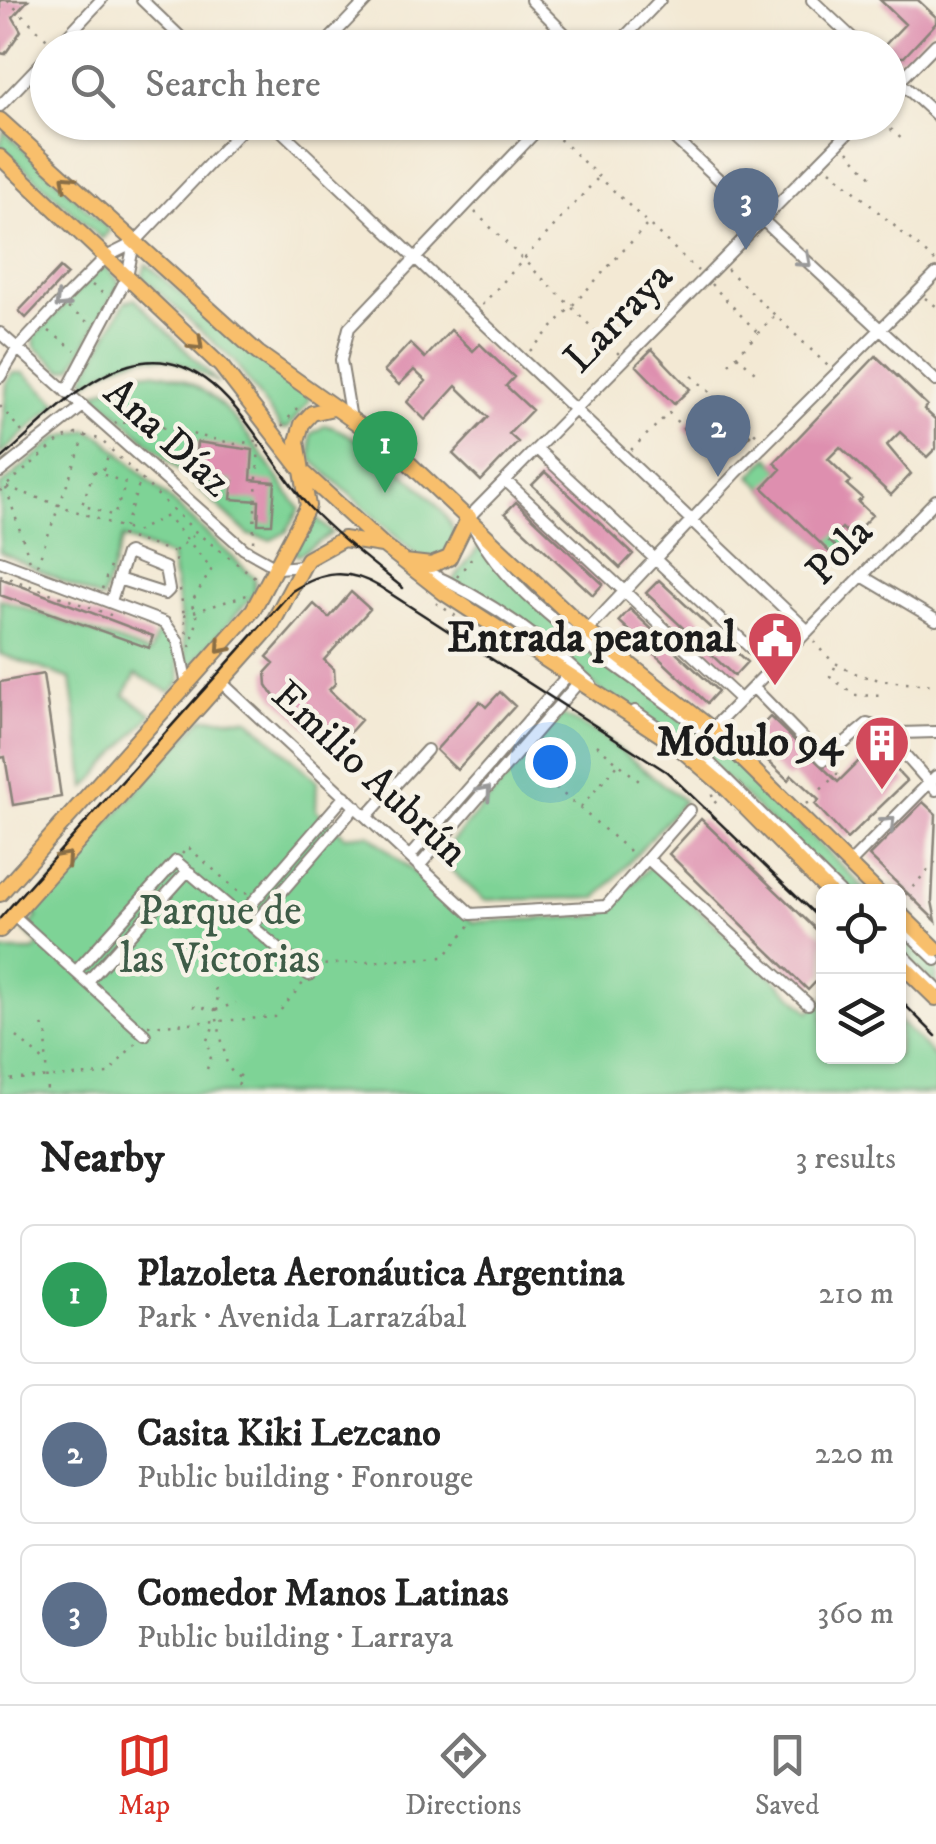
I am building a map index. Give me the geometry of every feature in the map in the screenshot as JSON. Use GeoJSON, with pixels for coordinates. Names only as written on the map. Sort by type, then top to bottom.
{"type":"FeatureCollection","features":[{"type":"Feature","properties":{"kind":"main road"},"geometry":{"type":"LineString","coordinates":[[0,120],[258,353],[395,450],[588,631],[794,808],[870,884]]}},
{"type":"Feature","properties":{"kind":"main road"},"geometry":{"type":"LineString","coordinates":[[0,157],[221,366],[303,472],[383,545],[572,680],[704,768],[821,884]]}},
{"type":"Feature","properties":{"kind":"main road"},"geometry":{"type":"LineString","coordinates":[[0,894],[253,610],[308,506],[298,441],[302,424],[312,414],[333,408]]}},
{"type":"Feature","properties":{"kind":"main road"},"geometry":{"type":"LineString","coordinates":[[404,562],[431,565],[450,558],[470,517]]}},
{"type":"Feature","properties":{"kind":"main road"},"geometry":{"type":"LineString","coordinates":[[0,930],[282,613],[302,566],[324,546],[343,539],[383,545]]}},
{"type":"Feature","properties":{"kind":"main road"},"geometry":{"type":"LineString","coordinates":[[150,726],[168,744]]}},
{"type":"Feature","properties":{"kind":"main road"},"geometry":{"type":"LineString","coordinates":[[906,920],[936,949]]}},
{"type":"Feature","properties":{"kind":"main road"},"geometry":{"type":"LineString","coordinates":[[906,969],[936,998]]}},
{"type":"Feature","properties":{"kind":"street"},"geometry":{"type":"LineString","coordinates":[[72,30],[101,0]]}},
{"type":"Feature","properties":{"kind":"street"},"geometry":{"type":"LineString","coordinates":[[142,0],[173,30]]}},
{"type":"Feature","properties":{"kind":"street"},"geometry":{"type":"LineString","coordinates":[[338,30],[367,0]]}},
{"type":"Feature","properties":{"kind":"street"},"geometry":{"type":"LineString","coordinates":[[531,0],[561,30]]}},
{"type":"Feature","properties":{"kind":"street"},"geometry":{"type":"LineString","coordinates":[[631,30],[660,0]]}},
{"type":"Feature","properties":{"kind":"street"},"geometry":{"type":"LineString","coordinates":[[812,0],[844,30]]}},
{"type":"Feature","properties":{"kind":"street"},"geometry":{"type":"LineString","coordinates":[[906,75],[936,44]]}},
{"type":"Feature","properties":{"kind":"street"},"geometry":{"type":"LineString","coordinates":[[0,106],[30,75]]}},
{"type":"Feature","properties":{"kind":"street"},"geometry":{"type":"LineString","coordinates":[[906,86],[936,114]]}},
{"type":"Feature","properties":{"kind":"street"},"geometry":{"type":"LineString","coordinates":[[0,377],[17,349],[60,302],[106,257],[134,243],[232,140]]}},
{"type":"Feature","properties":{"kind":"street"},"geometry":{"type":"LineString","coordinates":[[291,140],[808,631]]}},
{"type":"Feature","properties":{"kind":"street"},"geometry":{"type":"LineString","coordinates":[[351,418],[341,372],[345,338],[361,312],[528,140]]}},
{"type":"Feature","properties":{"kind":"street"},"geometry":{"type":"LineString","coordinates":[[676,140],[936,380]]}},
{"type":"Feature","properties":{"kind":"street","name":"Larraya"},"geometry":{"type":"LineString","coordinates":[[470,517],[718,261],[840,142]]}},
{"type":"Feature","properties":{"kind":"street"},"geometry":{"type":"LineString","coordinates":[[66,392],[127,276],[134,243]]}},
{"type":"Feature","properties":{"kind":"street"},"geometry":{"type":"LineString","coordinates":[[588,631],[690,520],[936,274]]}},
{"type":"Feature","properties":{"kind":"street","name":"Ana Díaz"},"geometry":{"type":"LineString","coordinates":[[0,333],[252,555],[278,568]]}},
{"type":"Feature","properties":{"kind":"street"},"geometry":{"type":"LineString","coordinates":[[0,472],[83,406]]}},
{"type":"Feature","properties":{"kind":"street"},"geometry":{"type":"LineString","coordinates":[[538,450],[772,668]]}},
{"type":"Feature","properties":{"kind":"street"},"geometry":{"type":"LineString","coordinates":[[506,481],[741,700]]}},
{"type":"Feature","properties":{"kind":"street","name":"Pola"},"geometry":{"type":"LineString","coordinates":[[709,732],[936,500]]}},
{"type":"Feature","properties":{"kind":"street"},"geometry":{"type":"LineString","coordinates":[[470,517],[481,544],[544,608],[709,732],[859,884]]}},
{"type":"Feature","properties":{"kind":"street"},"geometry":{"type":"LineString","coordinates":[[105,599],[118,580],[128,553],[165,568],[169,590],[165,594],[118,580]]}},
{"type":"Feature","properties":{"kind":"street"},"geometry":{"type":"LineString","coordinates":[[0,561],[172,628],[181,649],[187,687]]}},
{"type":"Feature","properties":{"kind":"street"},"geometry":{"type":"LineString","coordinates":[[404,562],[452,582],[525,627],[595,687],[666,728],[709,762],[832,884]]}},
{"type":"Feature","properties":{"kind":"street"},"geometry":{"type":"LineString","coordinates":[[278,568],[302,566]]}},
{"type":"Feature","properties":{"kind":"street"},"geometry":{"type":"LineString","coordinates":[[862,576],[936,620]]}},
{"type":"Feature","properties":{"kind":"street"},"geometry":{"type":"LineString","coordinates":[[420,866],[518,754],[572,680]]}},
{"type":"Feature","properties":{"kind":"street"},"geometry":{"type":"LineString","coordinates":[[410,856],[572,680]]}},
{"type":"Feature","properties":{"kind":"street","name":"Emilio Aubrún"},"geometry":{"type":"LineString","coordinates":[[222,683],[471,914]]}},
{"type":"Feature","properties":{"kind":"street"},"geometry":{"type":"LineString","coordinates":[[753,687],[824,760],[868,724],[882,729],[936,732]]}},
{"type":"Feature","properties":{"kind":"street"},"geometry":{"type":"LineString","coordinates":[[849,864],[934,783],[882,729]]}},
{"type":"Feature","properties":{"kind":"street"},"geometry":{"type":"LineString","coordinates":[[367,816],[427,750]]}},
{"type":"Feature","properties":{"kind":"street"},"geometry":{"type":"LineString","coordinates":[[241,916],[345,796]]}},
{"type":"Feature","properties":{"kind":"street"},"geometry":{"type":"LineString","coordinates":[[252,926],[356,806]]}},
{"type":"Feature","properties":{"kind":"street"},"geometry":{"type":"LineString","coordinates":[[471,914],[606,906],[696,809]]}},
{"type":"Feature","properties":{"kind":"street"},"geometry":{"type":"LineString","coordinates":[[77,970],[176,860],[310,975]]}},
{"type":"Feature","properties":{"kind":"street"},"geometry":{"type":"LineString","coordinates":[[646,861],[808,1004]]}},
{"type":"Feature","properties":{"kind":"street"},"geometry":{"type":"LineString","coordinates":[[89,980],[185,874],[191,873]]}},
{"type":"Feature","properties":{"kind":"street"},"geometry":{"type":"LineString","coordinates":[[14,915],[89,980],[142,1038]]}},
{"type":"Feature","properties":{"kind":"street"},"geometry":{"type":"LineString","coordinates":[[906,931],[936,960]]}},
{"type":"Feature","properties":{"kind":"street"},"geometry":{"type":"LineString","coordinates":[[906,958],[936,988]]}},
{"type":"Feature","properties":{"kind":"path"},"geometry":{"type":"LineString","coordinates":[[8,0],[39,30]]}},
{"type":"Feature","properties":{"kind":"path"},"geometry":{"type":"LineString","coordinates":[[561,140],[758,333]]}},
{"type":"Feature","properties":{"kind":"path"},"geometry":{"type":"LineString","coordinates":[[840,142],[874,180]]}},
{"type":"Feature","properties":{"kind":"path"},"geometry":{"type":"LineString","coordinates":[[821,162],[936,262]]}},
{"type":"Feature","properties":{"kind":"path"},"geometry":{"type":"LineString","coordinates":[[473,316],[598,176]]}},
{"type":"Feature","properties":{"kind":"path"},"geometry":{"type":"LineString","coordinates":[[467,204],[626,360]]}},
{"type":"Feature","properties":{"kind":"path"},"geometry":{"type":"LineString","coordinates":[[521,361],[648,224]]}},
{"type":"Feature","properties":{"kind":"path"},"geometry":{"type":"LineString","coordinates":[[718,261],[836,374]]}},
{"type":"Feature","properties":{"kind":"path"},"geometry":{"type":"LineString","coordinates":[[84,279],[115,302]]}},
{"type":"Feature","properties":{"kind":"path"},"geometry":{"type":"LineString","coordinates":[[60,302],[99,330]]}},
{"type":"Feature","properties":{"kind":"path"},"geometry":{"type":"LineString","coordinates":[[729,364],[776,314]]}},
{"type":"Feature","properties":{"kind":"path"},"geometry":{"type":"LineString","coordinates":[[40,324],[84,356]]}},
{"type":"Feature","properties":{"kind":"path"},"geometry":{"type":"LineString","coordinates":[[737,356],[755,372]]}},
{"type":"Feature","properties":{"kind":"path"},"geometry":{"type":"LineString","coordinates":[[692,376],[766,443]]}},
{"type":"Feature","properties":{"kind":"path"},"geometry":{"type":"LineString","coordinates":[[100,439],[120,420],[130,427],[138,422],[235,444],[259,444],[312,390]]}},
{"type":"Feature","properties":{"kind":"path"},"geometry":{"type":"LineString","coordinates":[[0,406],[31,446]]}},
{"type":"Feature","properties":{"kind":"path"},"geometry":{"type":"LineString","coordinates":[[625,457],[669,413],[691,439],[700,446],[704,442],[736,473]]}},
{"type":"Feature","properties":{"kind":"path"},"geometry":{"type":"LineString","coordinates":[[34,574],[85,435]]}},
{"type":"Feature","properties":{"kind":"path"},"geometry":{"type":"LineString","coordinates":[[0,492],[61,439],[85,435],[100,439],[197,533],[257,579],[258,592],[248,604]]}},
{"type":"Feature","properties":{"kind":"path"},"geometry":{"type":"LineString","coordinates":[[252,555],[259,444]]}},
{"type":"Feature","properties":{"kind":"path"},"geometry":{"type":"LineString","coordinates":[[102,474],[110,448]]}},
{"type":"Feature","properties":{"kind":"path"},"geometry":{"type":"LineString","coordinates":[[94,471],[126,483],[117,507],[114,516],[82,504],[94,471]]}},
{"type":"Feature","properties":{"kind":"path"},"geometry":{"type":"LineString","coordinates":[[121,535],[142,477]]}},
{"type":"Feature","properties":{"kind":"path"},"geometry":{"type":"LineString","coordinates":[[6,486],[34,574]]}},
{"type":"Feature","properties":{"kind":"path"},"geometry":{"type":"LineString","coordinates":[[117,507],[129,512]]}},
{"type":"Feature","properties":{"kind":"path"},"geometry":{"type":"LineString","coordinates":[[174,552],[197,533]]}},
{"type":"Feature","properties":{"kind":"path"},"geometry":{"type":"LineString","coordinates":[[452,582],[481,544]]}},
{"type":"Feature","properties":{"kind":"path"},"geometry":{"type":"LineString","coordinates":[[105,599],[116,550]]}},
{"type":"Feature","properties":{"kind":"path"},"geometry":{"type":"LineString","coordinates":[[0,575],[124,619]]}},
{"type":"Feature","properties":{"kind":"path"},"geometry":{"type":"LineString","coordinates":[[184,615],[258,592]]}},
{"type":"Feature","properties":{"kind":"path"},"geometry":{"type":"LineString","coordinates":[[808,631],[836,668],[830,677],[855,694],[882,696]]}},
{"type":"Feature","properties":{"kind":"path"},"geometry":{"type":"LineString","coordinates":[[827,659],[837,668],[894,685],[936,684]]}},
{"type":"Feature","properties":{"kind":"path"},"geometry":{"type":"LineString","coordinates":[[596,745],[639,781]]}},
{"type":"Feature","properties":{"kind":"path"},"geometry":{"type":"LineString","coordinates":[[518,754],[646,861]]}},
{"type":"Feature","properties":{"kind":"path"},"geometry":{"type":"LineString","coordinates":[[794,808],[802,800],[807,805],[838,773],[824,760]]}},
{"type":"Feature","properties":{"kind":"path"},"geometry":{"type":"LineString","coordinates":[[580,808],[618,764]]}},
{"type":"Feature","properties":{"kind":"path"},"geometry":{"type":"LineString","coordinates":[[710,814],[696,809],[710,797],[718,805]]}},
{"type":"Feature","properties":{"kind":"path"},"geometry":{"type":"LineString","coordinates":[[176,860],[188,847],[241,894],[253,890]]}},
{"type":"Feature","properties":{"kind":"path"},"geometry":{"type":"LineString","coordinates":[[906,895],[936,862]]}},
{"type":"Feature","properties":{"kind":"path"},"geometry":{"type":"LineString","coordinates":[[135,1026],[274,1016],[319,964],[444,957],[470,928],[471,914]]}},
{"type":"Feature","properties":{"kind":"path"},"geometry":{"type":"LineString","coordinates":[[215,988],[216,1022],[227,1064],[236,1077]]}},
{"type":"Feature","properties":{"kind":"path"},"geometry":{"type":"LineString","coordinates":[[193,1006],[217,1010],[236,1003]]}},
{"type":"Feature","properties":{"kind":"path"},"geometry":{"type":"LineString","coordinates":[[206,1070],[212,1054],[206,1042],[216,1022]]}},
{"type":"Feature","properties":{"kind":"path"},"geometry":{"type":"LineString","coordinates":[[42,1024],[49,1052],[47,1094]]}},
{"type":"Feature","properties":{"kind":"path"},"geometry":{"type":"LineString","coordinates":[[17,1036],[46,1063]]}},
{"type":"Feature","properties":{"kind":"path"},"geometry":{"type":"LineString","coordinates":[[0,1080],[108,1074],[142,1038]]}},
{"type":"Feature","properties":{"kind":"green space"},"geometry":{"type":"Polygon","coordinates":[[[4,131],[110,230],[102,239],[0,146],[4,131]]]}},
{"type":"Feature","properties":{"kind":"green space"},"geometry":{"type":"Polygon","coordinates":[[[146,264],[254,356],[308,395],[309,401],[288,428],[282,429],[234,361],[142,277],[146,264]]]}},
{"type":"Feature","properties":{"kind":"green space"},"geometry":{"type":"Polygon","coordinates":[[[100,268],[107,268],[119,281],[118,286],[73,367],[63,370],[35,347],[34,337],[100,268]]]}},
{"type":"Feature","properties":{"kind":"green space"},"geometry":{"type":"Polygon","coordinates":[[[135,299],[218,383],[183,364],[152,357],[122,363],[87,383],[84,378],[125,302],[135,299]]]}},
{"type":"Feature","properties":{"kind":"green space"},"geometry":{"type":"Polygon","coordinates":[[[142,372],[169,375],[194,385],[235,419],[300,509],[286,532],[271,540],[249,535],[95,393],[142,372]]]}},
{"type":"Feature","properties":{"kind":"green space"},"geometry":{"type":"Polygon","coordinates":[[[13,373],[24,373],[58,403],[0,455],[7,382],[13,373]]]}},
{"type":"Feature","properties":{"kind":"green space"},"geometry":{"type":"Polygon","coordinates":[[[326,425],[382,456],[440,509],[455,541],[439,559],[416,555],[312,460],[311,434],[326,425]]]}},
{"type":"Feature","properties":{"kind":"green space"},"geometry":{"type":"Polygon","coordinates":[[[88,430],[102,437],[255,578],[254,594],[191,666],[187,663],[171,557],[123,538],[102,600],[0,552],[0,486],[57,438],[88,430]]]}},
{"type":"Feature","properties":{"kind":"green space"},"geometry":{"type":"Polygon","coordinates":[[[769,457],[861,546],[843,565],[751,476],[769,457]]]}},
{"type":"Feature","properties":{"kind":"green space"},"geometry":{"type":"Polygon","coordinates":[[[313,515],[332,533],[298,556],[294,552],[313,515]]]}},
{"type":"Feature","properties":{"kind":"green space"},"geometry":{"type":"Polygon","coordinates":[[[481,544],[545,608],[721,747],[860,884],[833,884],[731,783],[595,687],[559,653],[452,582],[481,544]]]}},
{"type":"Feature","properties":{"kind":"green space"},"geometry":{"type":"Polygon","coordinates":[[[0,599],[150,653],[159,629],[176,643],[181,682],[170,692],[136,674],[124,695],[152,714],[86,788],[71,679],[0,654],[0,599]]]}},
{"type":"Feature","properties":{"kind":"green space"},"geometry":{"type":"Polygon","coordinates":[[[561,715],[599,734],[684,801],[597,898],[484,900],[452,871],[450,844],[561,715]]]}},
{"type":"Feature","properties":{"kind":"green space","name":"Parque de las Victorias"},"geometry":{"type":"Polygon","coordinates":[[[203,718],[249,719],[317,781],[316,810],[345,836],[369,834],[473,922],[600,916],[651,865],[810,1012],[816,1006],[816,1064],[906,1064],[906,1028],[936,1058],[936,1094],[0,1094],[0,951],[34,951],[40,945],[25,931],[37,917],[29,910],[203,718]]]}},
{"type":"Feature","properties":{"kind":"green space"},"geometry":{"type":"Polygon","coordinates":[[[906,931],[936,960],[936,987],[906,957],[906,931]]]}},
{"type":"Feature","properties":{"kind":"building"},"geometry":{"type":"Polygon","coordinates":[[[0,0],[28,0],[13,17],[21,31],[5,54],[0,53],[0,0]]]}},
{"type":"Feature","properties":{"kind":"building"},"geometry":{"type":"Polygon","coordinates":[[[880,0],[918,0],[936,17],[936,23],[906,55],[906,30],[899,30],[905,24],[880,0]]]}},
{"type":"Feature","properties":{"kind":"building"},"geometry":{"type":"Polygon","coordinates":[[[60,268],[67,274],[26,318],[19,311],[60,268]]]}},
{"type":"Feature","properties":{"kind":"building"},"geometry":{"type":"Polygon","coordinates":[[[451,330],[473,351],[480,344],[514,377],[506,386],[532,410],[509,434],[518,442],[481,481],[453,454],[488,417],[456,386],[425,420],[407,402],[426,381],[414,370],[399,385],[384,371],[410,343],[425,358],[451,330]]]}},
{"type":"Feature","properties":{"kind":"building"},"geometry":{"type":"Polygon","coordinates":[[[652,349],[690,389],[674,404],[636,365],[652,349]]]}},
{"type":"Feature","properties":{"kind":"building"},"geometry":{"type":"Polygon","coordinates":[[[876,356],[927,405],[924,409],[936,420],[936,448],[927,457],[900,432],[887,445],[911,474],[891,495],[840,447],[828,459],[851,481],[847,485],[862,498],[858,502],[872,515],[851,537],[842,528],[829,541],[841,552],[849,544],[856,551],[843,565],[763,488],[781,469],[774,463],[876,356]]]}},
{"type":"Feature","properties":{"kind":"building"},"geometry":{"type":"Polygon","coordinates":[[[695,418],[703,427],[692,437],[683,428],[695,418]]]}},
{"type":"Feature","properties":{"kind":"building"},"geometry":{"type":"Polygon","coordinates":[[[741,426],[750,435],[728,458],[710,441],[716,435],[724,442],[741,426]]]}},
{"type":"Feature","properties":{"kind":"building"},"geometry":{"type":"Polygon","coordinates":[[[197,442],[253,450],[251,480],[275,482],[272,524],[258,524],[259,501],[231,499],[233,481],[195,476],[197,442]]]}},
{"type":"Feature","properties":{"kind":"building"},"geometry":{"type":"Polygon","coordinates":[[[545,472],[633,554],[620,568],[532,485],[545,472]]]}},
{"type":"Feature","properties":{"kind":"building"},"geometry":{"type":"Polygon","coordinates":[[[516,502],[603,584],[593,595],[505,513],[516,502]]]}},
{"type":"Feature","properties":{"kind":"building"},"geometry":{"type":"Polygon","coordinates":[[[0,578],[153,636],[149,648],[0,595],[0,578]]]}},
{"type":"Feature","properties":{"kind":"building"},"geometry":{"type":"Polygon","coordinates":[[[659,580],[747,662],[734,676],[646,593],[659,580]]]}},
{"type":"Feature","properties":{"kind":"building"},"geometry":{"type":"Polygon","coordinates":[[[351,592],[370,609],[324,660],[334,669],[335,684],[329,690],[361,720],[333,751],[275,698],[267,685],[266,672],[274,663],[267,657],[314,604],[329,618],[351,592]]]}},
{"type":"Feature","properties":{"kind":"building"},"geometry":{"type":"Polygon","coordinates":[[[630,609],[718,691],[707,703],[619,621],[630,609]]]}},
{"type":"Feature","properties":{"kind":"building"},"geometry":{"type":"Polygon","coordinates":[[[43,674],[61,797],[13,805],[5,757],[0,758],[0,682],[43,674]]]}},
{"type":"Feature","properties":{"kind":"building"},"geometry":{"type":"Polygon","coordinates":[[[500,692],[515,706],[457,770],[436,750],[480,701],[486,707],[500,692]]]}},
{"type":"Feature","properties":{"kind":"building"},"geometry":{"type":"Polygon","coordinates":[[[770,717],[838,782],[874,746],[907,781],[847,839],[815,804],[819,800],[792,775],[788,780],[747,741],[770,717]]]}},
{"type":"Feature","properties":{"kind":"building"},"geometry":{"type":"Polygon","coordinates":[[[923,802],[936,814],[932,901],[936,921],[906,892],[906,884],[898,884],[869,856],[923,802]]]}},
{"type":"Feature","properties":{"kind":"building"},"geometry":{"type":"Polygon","coordinates":[[[701,819],[816,929],[816,982],[808,990],[669,854],[701,819]]]}},
{"type":"Feature","properties":{"kind":"tram line"},"geometry":{"type":"LineString","coordinates":[[0,460],[77,393],[111,372],[160,361],[188,369],[213,385],[235,408],[310,508],[403,588]]}},
{"type":"Feature","properties":{"kind":"tram line"},"geometry":{"type":"LineString","coordinates":[[0,918],[292,591],[314,579],[336,574],[357,577],[380,587],[667,772],[816,915]]}},
{"type":"Feature","properties":{"kind":"tram line"},"geometry":{"type":"LineString","coordinates":[[906,1006],[936,1036]]}},
{"type":"Feature","properties":{"kind":"place","name":"Comedor Manos Latinas"},"geometry":{"type":"Point","coordinates":[746,250]}},
{"type":"Feature","properties":{"kind":"place","name":"Casita Kiki Lezcano"},"geometry":{"type":"Point","coordinates":[718,477]}},
{"type":"Feature","properties":{"kind":"place","name":"Plazoleta Aeronáutica Argentina"},"geometry":{"type":"Point","coordinates":[385,493]}},
{"type":"Feature","properties":{"kind":"place","name":"Entrada peatonal"},"geometry":{"type":"Point","coordinates":[775,688]}},
{"type":"Feature","properties":{"kind":"place","name":"Módulo 94"},"geometry":{"type":"Point","coordinates":[882,792]}}]}
